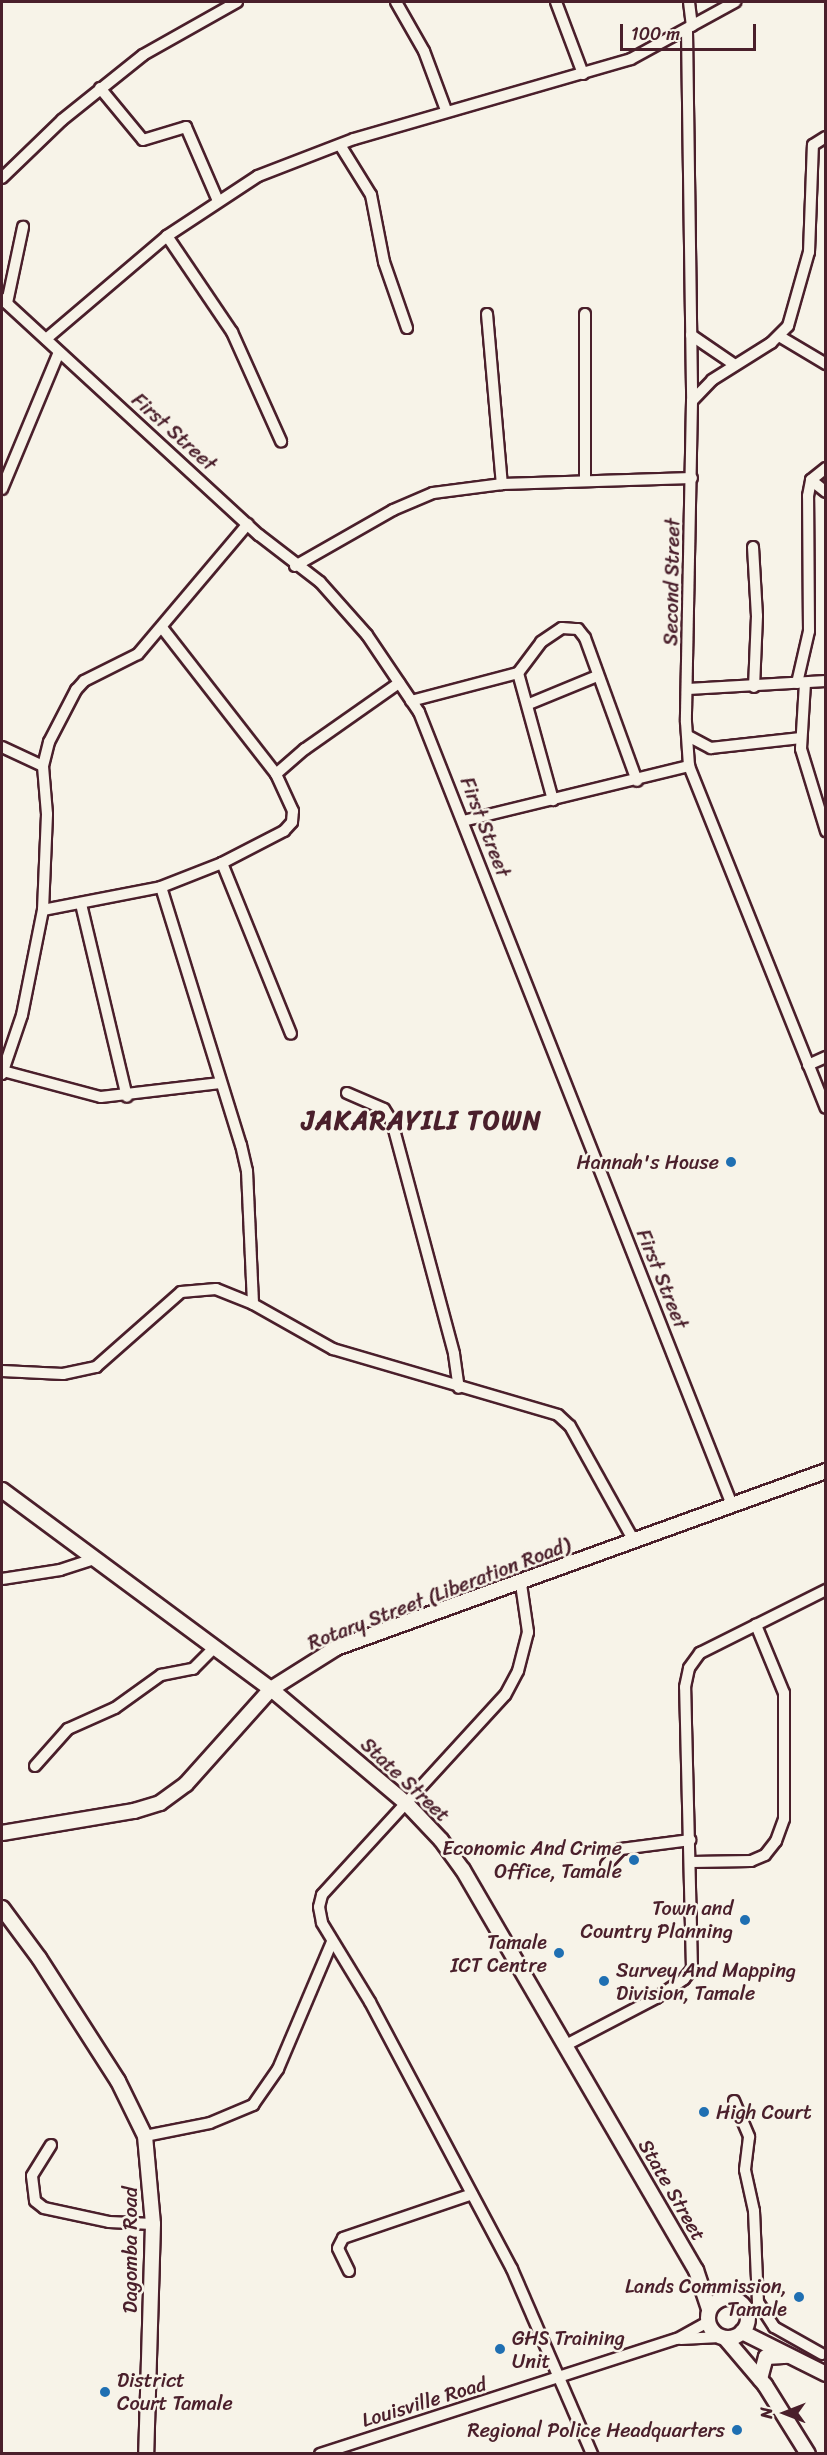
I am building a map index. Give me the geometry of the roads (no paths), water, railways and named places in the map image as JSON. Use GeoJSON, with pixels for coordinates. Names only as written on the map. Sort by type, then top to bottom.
{"type":"FeatureCollection","features":[{"type":"Feature","properties":{"kind":"street"},"geometry":{"type":"LineString","coordinates":[[2,178],[100,88],[160,44],[237,2]]}},
{"type":"Feature","properties":{"kind":"street"},"geometry":{"type":"LineString","coordinates":[[396,2],[424,51],[446,110]]}},
{"type":"Feature","properties":{"kind":"street"},"geometry":{"type":"LineString","coordinates":[[556,2],[583,74]]}},
{"type":"Feature","properties":{"kind":"street","name":"Second Street"},"geometry":{"type":"LineString","coordinates":[[689,2],[692,402],[689,766],[825,1108]]}},
{"type":"Feature","properties":{"kind":"street"},"geometry":{"type":"LineString","coordinates":[[46,339],[167,236],[258,176],[340,145],[446,110],[631,59],[735,2]]}},
{"type":"Feature","properties":{"kind":"street"},"geometry":{"type":"LineString","coordinates":[[100,88],[143,140],[186,127],[218,201]]}},
{"type":"Feature","properties":{"kind":"street"},"geometry":{"type":"LineString","coordinates":[[692,402],[712,380],[779,336],[788,326],[809,252],[813,146],[825,137]]}},
{"type":"Feature","properties":{"kind":"street"},"geometry":{"type":"LineString","coordinates":[[340,145],[371,195],[384,262],[406,328]]}},
{"type":"Feature","properties":{"kind":"street"},"geometry":{"type":"LineString","coordinates":[[4,301],[23,227]]}},
{"type":"Feature","properties":{"kind":"street"},"geometry":{"type":"LineString","coordinates":[[167,236],[237,342],[281,441]]}},
{"type":"Feature","properties":{"kind":"street","name":"First Street"},"geometry":{"type":"LineString","coordinates":[[4,301],[295,566],[320,582],[346,609],[427,726],[732,1505]]}},
{"type":"Feature","properties":{"kind":"street"},"geometry":{"type":"LineString","coordinates":[[487,314],[502,484]]}},
{"type":"Feature","properties":{"kind":"street"},"geometry":{"type":"LineString","coordinates":[[585,314],[585,479]]}},
{"type":"Feature","properties":{"kind":"street"},"geometry":{"type":"LineString","coordinates":[[691,336],[735,365]]}},
{"type":"Feature","properties":{"kind":"street"},"geometry":{"type":"LineString","coordinates":[[779,336],[825,364]]}},
{"type":"Feature","properties":{"kind":"street"},"geometry":{"type":"LineString","coordinates":[[2,489],[59,352]]}},
{"type":"Feature","properties":{"kind":"street"},"geometry":{"type":"LineString","coordinates":[[825,468],[811,480],[809,631],[801,683],[800,738],[825,831]]}},
{"type":"Feature","properties":{"kind":"street"},"geometry":{"type":"LineString","coordinates":[[295,566],[414,500],[433,494],[502,484],[585,479],[692,478]]}},
{"type":"Feature","properties":{"kind":"street"},"geometry":{"type":"LineString","coordinates":[[811,480],[825,492]]}},
{"type":"Feature","properties":{"kind":"street"},"geometry":{"type":"LineString","coordinates":[[220,1083],[127,1097],[101,1097],[2,1072],[22,1015],[43,910],[47,814],[43,766],[49,742],[76,690],[84,681],[138,654],[163,629],[248,524]]}},
{"type":"Feature","properties":{"kind":"street"},"geometry":{"type":"LineString","coordinates":[[753,547],[757,616],[754,687]]}},
{"type":"Feature","properties":{"kind":"street"},"geometry":{"type":"LineString","coordinates":[[411,701],[518,673],[541,642],[570,627],[585,638],[637,781]]}},
{"type":"Feature","properties":{"kind":"street"},"geometry":{"type":"LineString","coordinates":[[43,910],[161,887],[222,863],[284,831],[292,822],[293,811],[276,774],[163,629]]}},
{"type":"Feature","properties":{"kind":"street"},"geometry":{"type":"LineString","coordinates":[[518,673],[529,704],[552,800]]}},
{"type":"Feature","properties":{"kind":"street"},"geometry":{"type":"LineString","coordinates":[[529,704],[597,676]]}},
{"type":"Feature","properties":{"kind":"street"},"geometry":{"type":"LineString","coordinates":[[688,689],[754,687],[825,681]]}},
{"type":"Feature","properties":{"kind":"street"},"geometry":{"type":"LineString","coordinates":[[276,774],[305,749],[399,683]]}},
{"type":"Feature","properties":{"kind":"street"},"geometry":{"type":"LineString","coordinates":[[688,736],[711,748],[800,738]]}},
{"type":"Feature","properties":{"kind":"street"},"geometry":{"type":"LineString","coordinates":[[2,747],[43,766]]}},
{"type":"Feature","properties":{"kind":"street"},"geometry":{"type":"LineString","coordinates":[[463,821],[637,781],[689,766]]}},
{"type":"Feature","properties":{"kind":"street"},"geometry":{"type":"LineString","coordinates":[[222,863],[291,1034]]}},
{"type":"Feature","properties":{"kind":"street"},"geometry":{"type":"LineString","coordinates":[[161,887],[247,1171],[253,1304]]}},
{"type":"Feature","properties":{"kind":"street"},"geometry":{"type":"LineString","coordinates":[[81,904],[127,1097]]}},
{"type":"Feature","properties":{"kind":"street"},"geometry":{"type":"LineString","coordinates":[[808,1065],[825,1057]]}},
{"type":"Feature","properties":{"kind":"street"},"geometry":{"type":"LineString","coordinates":[[346,1093],[384,1109],[392,1122],[454,1354],[459,1388]]}},
{"type":"Feature","properties":{"kind":"street"},"geometry":{"type":"LineString","coordinates":[[2,1371],[63,1374],[96,1367],[181,1292],[216,1289],[253,1304],[333,1349],[459,1388],[558,1415],[567,1420],[634,1541]]}},
{"type":"Feature","properties":{"kind":"street","name":"Rotary Street (Liberation Road)"},"geometry":{"type":"LineString","coordinates":[[2,1833],[134,1812],[160,1803],[186,1784],[271,1689],[336,1648],[521,1584],[825,1471]]}},
{"type":"Feature","properties":{"kind":"street","name":"State Street"},"geometry":{"type":"LineString","coordinates":[[2,1490],[271,1689],[406,1803],[463,1870],[696,2270],[724,2298]]}},
{"type":"Feature","properties":{"kind":"street"},"geometry":{"type":"LineString","coordinates":[[2,1579],[60,1570],[94,1559]]}},
{"type":"Feature","properties":{"kind":"street"},"geometry":{"type":"LineString","coordinates":[[521,1584],[528,1632],[518,1671],[505,1695],[322,1894],[322,1923],[370,2002],[512,2269],[592,2454]]}},
{"type":"Feature","properties":{"kind":"street"},"geometry":{"type":"LineString","coordinates":[[566,2044],[656,1998],[684,1979],[692,1969],[692,1862],[686,1687],[689,1668],[700,1653],[825,1590]]}},
{"type":"Feature","properties":{"kind":"street"},"geometry":{"type":"LineString","coordinates":[[692,1862],[752,1861],[765,1855],[776,1841],[784,1819],[784,1693],[756,1625]]}},
{"type":"Feature","properties":{"kind":"street"},"geometry":{"type":"LineString","coordinates":[[34,1766],[68,1729],[115,1708],[160,1675],[193,1669],[215,1647]]}},
{"type":"Feature","properties":{"kind":"street"},"geometry":{"type":"LineString","coordinates":[[606,1865],[621,1848],[690,1840]]}},
{"type":"Feature","properties":{"kind":"street","name":"Dagomba Road"},"geometry":{"type":"LineString","coordinates":[[2,1908],[39,1958],[118,2081],[145,2136],[153,2224],[146,2454]]}},
{"type":"Feature","properties":{"kind":"street"},"geometry":{"type":"LineString","coordinates":[[145,2136],[210,2123],[253,2105],[278,2069],[332,1942]]}},
{"type":"Feature","properties":{"kind":"street"},"geometry":{"type":"LineString","coordinates":[[734,2101],[750,2137],[745,2170],[754,2211],[758,2302],[774,2327],[824,2351],[820,2371],[743,2330]]}},
{"type":"Feature","properties":{"kind":"street"},"geometry":{"type":"LineString","coordinates":[[51,2145],[32,2176],[35,2201],[44,2208],[78,2217],[153,2224]]}},
{"type":"Feature","properties":{"kind":"street"},"geometry":{"type":"LineString","coordinates":[[349,2271],[338,2248],[343,2238],[472,2194]]}},
{"type":"Feature","properties":{"kind":"street","name":"State Street"},"geometry":{"type":"LineString","coordinates":[[696,2270],[708,2316]]}},
{"type":"Feature","properties":{"kind":"street"},"geometry":{"type":"LineString","coordinates":[[760,2379],[743,2330],[747,2311],[740,2302],[724,2298],[708,2316],[723,2338],[760,2379],[808,2454]]}},
{"type":"Feature","properties":{"kind":"street","name":"Louisville Road"},"geometry":{"type":"LineString","coordinates":[[320,2454],[559,2379],[677,2339],[708,2316]]}},
{"type":"Feature","properties":{"kind":"street"},"geometry":{"type":"LineString","coordinates":[[677,2339],[723,2338],[743,2330]]}},
{"type":"Feature","properties":{"kind":"street"},"geometry":{"type":"LineString","coordinates":[[760,2379],[766,2357],[791,2356]]}},
{"type":"Feature","properties":{"kind":"place","name":"Hannah's House"},"geometry":{"type":"Point","coordinates":[731,1162]}},
{"type":"Feature","properties":{"kind":"place","name":"Economic And Crime Office, Tamale"},"geometry":{"type":"Point","coordinates":[634,1860]}},
{"type":"Feature","properties":{"kind":"place","name":"Town and Country Planning"},"geometry":{"type":"Point","coordinates":[745,1920]}},
{"type":"Feature","properties":{"kind":"place","name":"Tamale ICT Centre"},"geometry":{"type":"Point","coordinates":[559,1953]}},
{"type":"Feature","properties":{"kind":"place","name":"Survey And Mapping Division, Tamale"},"geometry":{"type":"Point","coordinates":[604,1981]}},
{"type":"Feature","properties":{"kind":"place","name":"High Court"},"geometry":{"type":"Point","coordinates":[704,2112]}},
{"type":"Feature","properties":{"kind":"place","name":"Lands Commission, Tamale"},"geometry":{"type":"Point","coordinates":[799,2297]}},
{"type":"Feature","properties":{"kind":"place","name":"GHS Training Unit"},"geometry":{"type":"Point","coordinates":[500,2349]}},
{"type":"Feature","properties":{"kind":"place","name":"District Court Tamale"},"geometry":{"type":"Point","coordinates":[105,2392]}},
{"type":"Feature","properties":{"kind":"place","name":"Regional Police Headquarters"},"geometry":{"type":"Point","coordinates":[737,2430]}},
{"type":"Feature","properties":{"kind":"district","name":"JAKARAYILI TOWN"},"geometry":{"type":"Point","coordinates":[422,1121]}}]}
